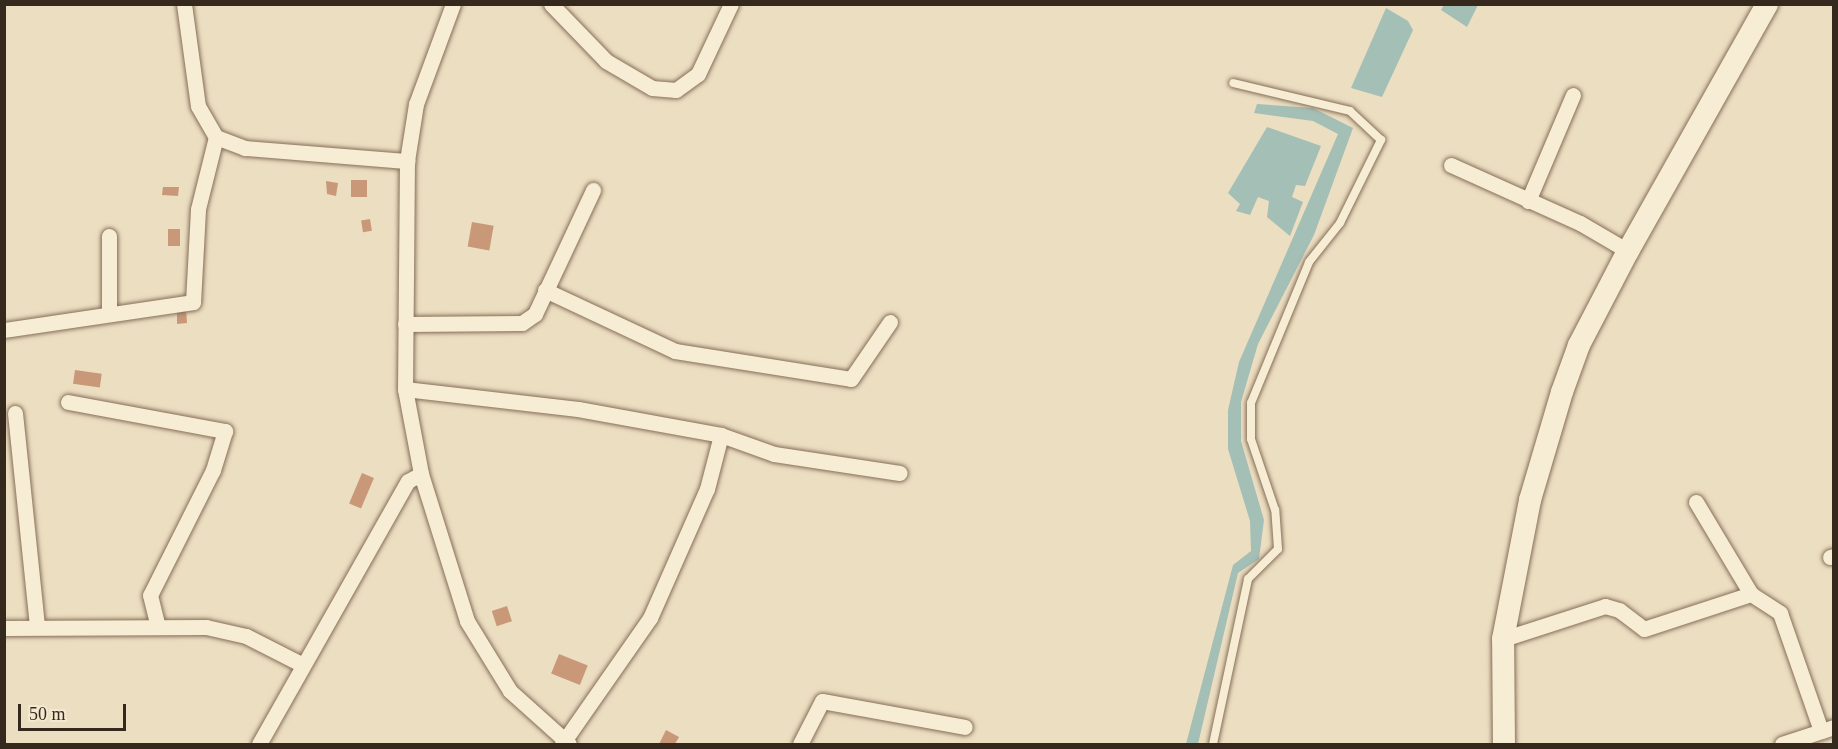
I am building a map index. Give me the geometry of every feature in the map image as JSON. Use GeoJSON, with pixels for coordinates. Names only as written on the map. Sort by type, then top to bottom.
{"type":"FeatureCollection","features":[{"type":"Feature","properties":{"kind":"main road"},"geometry":{"type":"LineString","coordinates":[[1504,744],[1503,639],[1530,500],[1555,414],[1579,345],[1628,251],[1767,4]]}},
{"type":"Feature","properties":{"kind":"street"},"geometry":{"type":"LineString","coordinates":[[184,4],[198,106],[216,137],[245,148],[406,161]]}},
{"type":"Feature","properties":{"kind":"street"},"geometry":{"type":"LineString","coordinates":[[453,4],[416,104],[406,161],[405,389],[420,474],[471,630],[510,691],[565,743],[650,618],[707,489],[721,435]]}},
{"type":"Feature","properties":{"kind":"street"},"geometry":{"type":"LineString","coordinates":[[550,4],[606,61],[652,88],[676,90],[698,74],[731,4]]}},
{"type":"Feature","properties":{"kind":"street"},"geometry":{"type":"LineString","coordinates":[[1528,201],[1573,95]]}},
{"type":"Feature","properties":{"kind":"street"},"geometry":{"type":"LineString","coordinates":[[4,330],[109,310],[193,302],[198,209],[216,137]]}},
{"type":"Feature","properties":{"kind":"street"},"geometry":{"type":"LineString","coordinates":[[1451,165],[1628,251]]}},
{"type":"Feature","properties":{"kind":"street"},"geometry":{"type":"LineString","coordinates":[[405,324],[522,323],[535,314],[592,190]]}},
{"type":"Feature","properties":{"kind":"street"},"geometry":{"type":"LineString","coordinates":[[109,236],[109,310]]}},
{"type":"Feature","properties":{"kind":"street"},"geometry":{"type":"LineString","coordinates":[[545,290],[675,351],[851,379],[890,322]]}},
{"type":"Feature","properties":{"kind":"street"},"geometry":{"type":"LineString","coordinates":[[405,389],[578,409],[721,435],[774,454],[900,473]]}},
{"type":"Feature","properties":{"kind":"street"},"geometry":{"type":"LineString","coordinates":[[68,402],[225,431],[213,470],[150,595],[158,626]]}},
{"type":"Feature","properties":{"kind":"street"},"geometry":{"type":"LineString","coordinates":[[15,413],[37,626]]}},
{"type":"Feature","properties":{"kind":"street"},"geometry":{"type":"LineString","coordinates":[[259,744],[408,481],[420,474]]}},
{"type":"Feature","properties":{"kind":"street"},"geometry":{"type":"LineString","coordinates":[[1696,502],[1751,594],[1780,613],[1827,729],[1782,744]]}},
{"type":"Feature","properties":{"kind":"street"},"geometry":{"type":"LineString","coordinates":[[1503,639],[1605,606],[1619,610],[1644,629],[1751,594]]}},
{"type":"Feature","properties":{"kind":"street"},"geometry":{"type":"LineString","coordinates":[[4,628],[37,626],[206,627],[246,636],[303,665]]}},
{"type":"Feature","properties":{"kind":"street"},"geometry":{"type":"LineString","coordinates":[[800,744],[822,701],[965,727]]}},
{"type":"Feature","properties":{"kind":"lane"},"geometry":{"type":"LineString","coordinates":[[1213,744],[1248,579],[1278,549],[1275,510],[1252,447],[1251,403],[1308,262],[1340,223],[1381,140],[1350,111],[1233,83]]}},
{"type":"Feature","properties":{"kind":"water"},"geometry":{"type":"Polygon","coordinates":[[[1444,4],[1478,5],[1467,27],[1441,10],[1444,4]]]}},
{"type":"Feature","properties":{"kind":"water"},"geometry":{"type":"Polygon","coordinates":[[[1386,8],[1408,21],[1413,30],[1382,97],[1351,88],[1386,8]]]}},
{"type":"Feature","properties":{"kind":"water"},"geometry":{"type":"Polygon","coordinates":[[[1257,104],[1313,108],[1353,128],[1314,235],[1258,344],[1241,402],[1241,441],[1264,520],[1259,559],[1238,573],[1198,744],[1186,744],[1233,565],[1251,551],[1250,521],[1228,449],[1228,410],[1239,362],[1338,134],[1313,121],[1254,113],[1257,104]]]}},
{"type":"Feature","properties":{"kind":"water"},"geometry":{"type":"Polygon","coordinates":[[[1267,127],[1321,146],[1305,186],[1296,185],[1292,197],[1303,202],[1290,236],[1267,217],[1269,201],[1258,197],[1250,215],[1236,211],[1240,204],[1228,193],[1267,127]]]}},
{"type":"Feature","properties":{"kind":"building"},"geometry":{"type":"Polygon","coordinates":[[[351,180],[367,180],[367,197],[351,197],[351,180]]]}},
{"type":"Feature","properties":{"kind":"building"},"geometry":{"type":"Polygon","coordinates":[[[326,181],[338,183],[336,196],[327,194],[326,181]]]}},
{"type":"Feature","properties":{"kind":"building"},"geometry":{"type":"Polygon","coordinates":[[[163,187],[179,187],[178,196],[162,195],[163,187]]]}},
{"type":"Feature","properties":{"kind":"building"},"geometry":{"type":"Polygon","coordinates":[[[370,219],[372,231],[363,232],[361,220],[370,219]]]}},
{"type":"Feature","properties":{"kind":"building"},"geometry":{"type":"Polygon","coordinates":[[[472,222],[494,226],[489,250],[468,247],[472,222]]]}},
{"type":"Feature","properties":{"kind":"building"},"geometry":{"type":"Polygon","coordinates":[[[168,229],[180,229],[180,246],[168,246],[168,229]]]}},
{"type":"Feature","properties":{"kind":"building"},"geometry":{"type":"Polygon","coordinates":[[[177,308],[186,308],[187,323],[177,324],[177,308]]]}},
{"type":"Feature","properties":{"kind":"building"},"geometry":{"type":"Polygon","coordinates":[[[75,370],[102,374],[100,388],[73,384],[75,370]]]}},
{"type":"Feature","properties":{"kind":"building"},"geometry":{"type":"Polygon","coordinates":[[[362,473],[374,478],[361,508],[349,503],[362,473]]]}},
{"type":"Feature","properties":{"kind":"building"},"geometry":{"type":"Polygon","coordinates":[[[507,606],[512,621],[497,626],[492,611],[507,606]]]}},
{"type":"Feature","properties":{"kind":"building"},"geometry":{"type":"Polygon","coordinates":[[[559,654],[588,666],[580,685],[551,673],[559,654]]]}},
{"type":"Feature","properties":{"kind":"building"},"geometry":{"type":"Polygon","coordinates":[[[666,730],[679,737],[675,744],[659,744],[666,730]]]}}]}
